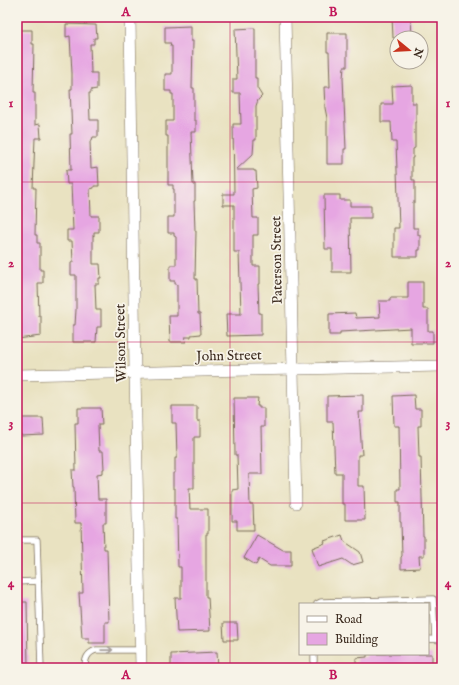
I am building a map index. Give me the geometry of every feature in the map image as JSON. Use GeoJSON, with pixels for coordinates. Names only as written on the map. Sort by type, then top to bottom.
{"type":"FeatureCollection","features":[{"type":"Feature","properties":{"kind":"street","name":"Wilson Street"},"geometry":{"type":"LineString","coordinates":[[130,17],[141,668]]}},
{"type":"Feature","properties":{"kind":"street","name":"Paterson Street"},"geometry":{"type":"LineString","coordinates":[[285,17],[296,503]]}},
{"type":"Feature","properties":{"kind":"street","name":"John Street"},"geometry":{"type":"LineString","coordinates":[[17,375],[442,366]]}},
{"type":"Feature","properties":{"kind":"lane"},"geometry":{"type":"LineString","coordinates":[[17,540],[37,540],[41,668]]}},
{"type":"Feature","properties":{"kind":"lane"},"geometry":{"type":"LineString","coordinates":[[17,582],[38,581]]}},
{"type":"Feature","properties":{"kind":"lane"},"geometry":{"type":"LineString","coordinates":[[319,603],[433,599],[435,639]]}},
{"type":"Feature","properties":{"kind":"lane"},"geometry":{"type":"LineString","coordinates":[[429,639],[442,640]]}},
{"type":"Feature","properties":{"kind":"lane"},"geometry":{"type":"LineString","coordinates":[[85,668],[86,658],[89,654],[96,650],[141,650]]}},
{"type":"Feature","properties":{"kind":"lane"},"geometry":{"type":"LineString","coordinates":[[314,655],[314,661]]}},
{"type":"Feature","properties":{"kind":"building"},"geometry":{"type":"Polygon","coordinates":[[[392,17],[411,17],[412,30],[393,30],[392,17]]]}},
{"type":"Feature","properties":{"kind":"building"},"geometry":{"type":"Polygon","coordinates":[[[66,24],[96,25],[97,38],[94,38],[94,44],[90,44],[91,73],[97,73],[97,89],[91,90],[91,93],[89,93],[90,120],[98,120],[98,137],[93,137],[90,141],[91,168],[98,167],[99,186],[94,186],[94,188],[90,189],[91,216],[99,216],[99,232],[94,232],[94,236],[93,235],[93,264],[100,264],[101,278],[99,278],[99,284],[95,284],[96,310],[101,310],[101,327],[97,327],[96,342],[73,342],[73,325],[75,325],[76,310],[76,275],[71,275],[71,263],[73,262],[72,241],[67,241],[67,230],[73,230],[71,184],[67,184],[66,170],[71,170],[70,134],[72,134],[70,89],[72,89],[72,73],[70,36],[66,37],[66,24]]]}},
{"type":"Feature","properties":{"kind":"building"},"geometry":{"type":"Polygon","coordinates":[[[191,26],[191,41],[193,41],[192,88],[194,88],[194,120],[196,120],[196,132],[191,132],[193,184],[195,184],[195,279],[197,279],[198,314],[200,314],[201,334],[185,337],[186,342],[170,342],[169,316],[177,316],[177,284],[175,284],[175,281],[170,281],[170,265],[176,265],[176,237],[174,236],[174,233],[168,233],[168,217],[174,217],[174,189],[173,185],[168,185],[168,136],[166,136],[166,121],[173,121],[173,94],[171,94],[171,91],[165,91],[165,74],[172,74],[172,46],[170,46],[171,43],[165,43],[165,27],[191,26]]]}},
{"type":"Feature","properties":{"kind":"building"},"geometry":{"type":"Polygon","coordinates":[[[255,28],[255,78],[257,78],[257,88],[262,96],[258,100],[256,106],[256,140],[254,140],[253,154],[236,170],[256,171],[257,188],[252,189],[253,218],[258,218],[258,235],[253,235],[253,266],[260,266],[260,284],[258,284],[259,313],[261,313],[261,335],[227,336],[226,314],[241,314],[239,252],[234,252],[234,205],[223,205],[223,194],[234,194],[233,124],[241,124],[240,93],[233,93],[233,79],[237,79],[235,29],[255,28]]]}},
{"type":"Feature","properties":{"kind":"building"},"geometry":{"type":"Polygon","coordinates":[[[17,30],[32,30],[32,44],[34,44],[33,93],[35,93],[35,125],[40,124],[41,138],[35,138],[33,188],[36,188],[35,235],[37,235],[37,243],[40,243],[40,270],[43,270],[43,283],[38,283],[41,336],[17,339],[17,318],[19,318],[17,288],[17,30]]]}},
{"type":"Feature","properties":{"kind":"building"},"geometry":{"type":"Polygon","coordinates":[[[327,33],[347,33],[347,67],[344,67],[343,78],[346,149],[344,149],[344,164],[327,164],[327,118],[324,87],[330,87],[327,33]]]}},
{"type":"Feature","properties":{"kind":"building"},"geometry":{"type":"Polygon","coordinates":[[[412,85],[412,103],[416,103],[415,148],[413,149],[412,158],[412,180],[415,180],[413,228],[418,228],[418,235],[420,235],[420,250],[418,250],[418,257],[394,257],[394,228],[399,228],[396,142],[392,142],[391,122],[381,122],[381,104],[393,104],[392,86],[412,85]]]}},
{"type":"Feature","properties":{"kind":"building"},"geometry":{"type":"Polygon","coordinates":[[[324,195],[340,195],[340,200],[350,200],[350,206],[371,206],[371,218],[350,218],[351,272],[332,272],[332,249],[325,249],[324,195]]]}},
{"type":"Feature","properties":{"kind":"building"},"geometry":{"type":"Polygon","coordinates":[[[408,282],[423,282],[423,309],[428,309],[428,331],[433,331],[433,343],[411,343],[411,328],[340,332],[340,335],[329,335],[329,314],[355,313],[356,318],[380,317],[379,301],[390,301],[390,298],[408,298],[408,282]]]}},
{"type":"Feature","properties":{"kind":"building"},"geometry":{"type":"Polygon","coordinates":[[[363,395],[363,412],[359,412],[362,455],[358,455],[358,486],[364,486],[365,520],[345,520],[345,504],[342,504],[342,473],[335,473],[333,422],[327,422],[327,396],[363,395]]]}},
{"type":"Feature","properties":{"kind":"building"},"geometry":{"type":"Polygon","coordinates":[[[414,395],[415,409],[421,409],[421,426],[418,426],[419,457],[421,457],[424,556],[419,556],[420,568],[401,569],[400,502],[397,502],[397,489],[400,489],[399,426],[394,426],[393,396],[414,395]]]}},
{"type":"Feature","properties":{"kind":"building"},"geometry":{"type":"Polygon","coordinates":[[[234,398],[258,398],[257,406],[259,406],[259,408],[264,408],[264,427],[261,427],[262,474],[249,474],[250,505],[253,505],[254,530],[237,530],[237,521],[232,521],[232,490],[238,489],[237,455],[235,455],[234,398]]]}},
{"type":"Feature","properties":{"kind":"building"},"geometry":{"type":"Polygon","coordinates":[[[172,406],[197,406],[197,421],[200,421],[200,437],[194,437],[194,488],[189,488],[190,509],[208,509],[208,534],[206,534],[206,597],[208,597],[210,631],[177,632],[175,598],[181,598],[181,567],[178,567],[177,519],[175,519],[175,489],[173,489],[173,473],[175,473],[175,458],[177,458],[176,423],[172,423],[172,406]]]}},
{"type":"Feature","properties":{"kind":"building"},"geometry":{"type":"Polygon","coordinates":[[[78,408],[101,408],[102,425],[98,425],[99,451],[103,451],[104,469],[103,473],[97,474],[98,499],[106,499],[106,523],[103,523],[104,549],[107,549],[109,622],[105,622],[105,643],[89,643],[89,638],[82,638],[79,593],[83,593],[81,523],[75,523],[72,470],[76,470],[75,423],[78,423],[78,408]]]}},
{"type":"Feature","properties":{"kind":"building"},"geometry":{"type":"Polygon","coordinates":[[[17,418],[43,418],[44,435],[21,436],[21,434],[17,434],[17,418]]]}},
{"type":"Feature","properties":{"kind":"building"},"geometry":{"type":"Polygon","coordinates":[[[257,535],[283,550],[291,550],[291,566],[270,566],[259,559],[256,565],[244,558],[257,535]]]}},
{"type":"Feature","properties":{"kind":"building"},"geometry":{"type":"Polygon","coordinates":[[[342,535],[344,541],[360,552],[363,562],[352,565],[343,559],[318,567],[312,548],[325,543],[324,541],[342,535]]]}},
{"type":"Feature","properties":{"kind":"building"},"geometry":{"type":"Polygon","coordinates":[[[17,602],[27,602],[28,668],[17,668],[17,602]]]}},
{"type":"Feature","properties":{"kind":"building"},"geometry":{"type":"Polygon","coordinates":[[[223,623],[237,623],[238,640],[224,640],[223,623]]]}},
{"type":"Feature","properties":{"kind":"building"},"geometry":{"type":"Polygon","coordinates":[[[217,652],[218,668],[171,668],[171,654],[217,652]]]}},
{"type":"Feature","properties":{"kind":"building"},"geometry":{"type":"Polygon","coordinates":[[[432,654],[432,668],[356,668],[356,658],[367,657],[367,655],[432,654]]]}}]}
